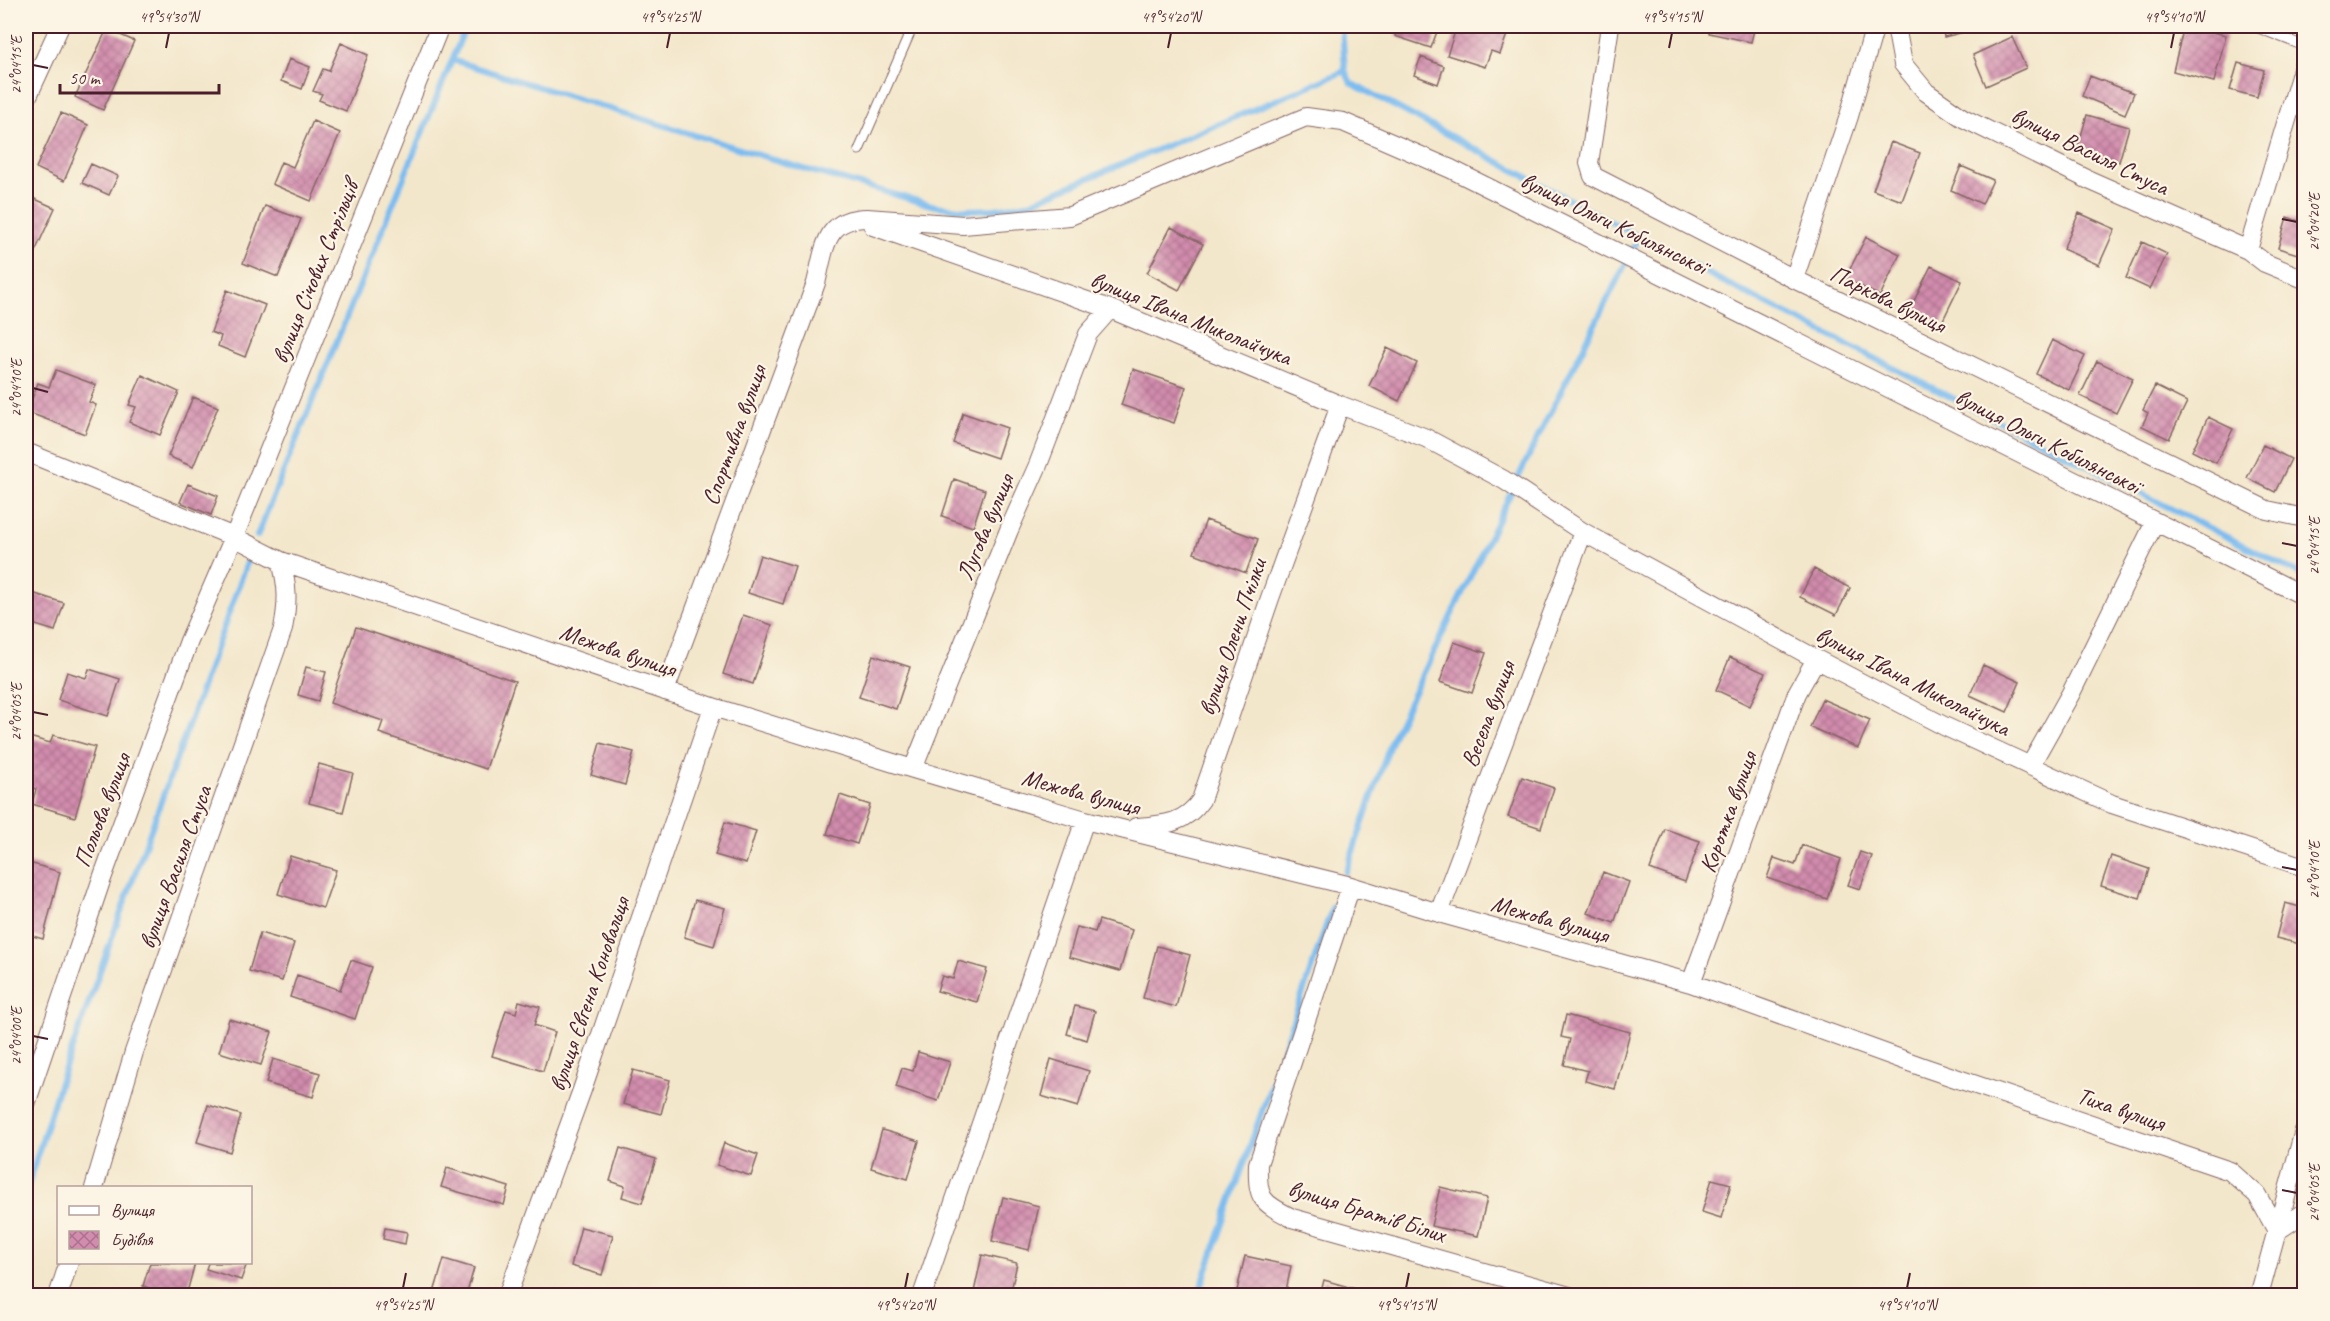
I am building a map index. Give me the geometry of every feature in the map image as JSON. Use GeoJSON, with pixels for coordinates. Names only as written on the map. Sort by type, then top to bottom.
{"type":"FeatureCollection","features":[{"type":"Feature","properties":{"kind":"street"},"geometry":{"type":"LineString","coordinates":[[26,100],[60,26]]}},
{"type":"Feature","properties":{"kind":"street","name":"вулиця Січових Стрільців"},"geometry":{"type":"LineString","coordinates":[[234,537],[440,26]]}},
{"type":"Feature","properties":{"kind":"street","name":"Паркова вулиця"},"geometry":{"type":"LineString","coordinates":[[1610,26],[1590,163],[1593,176],[1794,279],[2267,510],[2304,518]]}},
{"type":"Feature","properties":{"kind":"street"},"geometry":{"type":"LineString","coordinates":[[1794,279],[1850,116],[1875,26]]}},
{"type":"Feature","properties":{"kind":"street","name":"вулиця Василя Стуса"},"geometry":{"type":"LineString","coordinates":[[1896,26],[1903,64],[1926,92],[1963,117],[2089,180],[2248,250],[2265,263],[2304,279]]}},
{"type":"Feature","properties":{"kind":"street"},"geometry":{"type":"LineString","coordinates":[[2248,250],[2304,63]]}},
{"type":"Feature","properties":{"kind":"street","name":"вулиця Ольги Кобилянської"},"geometry":{"type":"LineString","coordinates":[[860,218],[963,225],[1070,216],[1306,117],[1343,122],[1451,169],[1673,278],[2304,596]]}},
{"type":"Feature","properties":{"kind":"street","name":"вулиця Івана Миколайчука"},"geometry":{"type":"LineString","coordinates":[[860,218],[1110,309],[1340,405],[1426,438],[1504,480],[1583,532],[1944,726],[2112,804],[2304,867]]}},
{"type":"Feature","properties":{"kind":"street","name":"Спортивна вулиця"},"geometry":{"type":"LineString","coordinates":[[665,691],[816,283],[826,244],[832,232],[842,222],[860,218]]}},
{"type":"Feature","properties":{"kind":"street","name":"Лугова вулиця"},"geometry":{"type":"LineString","coordinates":[[913,770],[1009,530],[1038,465],[1088,334],[1110,309]]}},
{"type":"Feature","properties":{"kind":"street","name":"вулиця Олени Пчілки"},"geometry":{"type":"LineString","coordinates":[[1120,829],[1157,826],[1184,819],[1194,812],[1201,800],[1270,598],[1340,405]]}},
{"type":"Feature","properties":{"kind":"street","name":"Межова вулиця"},"geometry":{"type":"LineString","coordinates":[[26,452],[234,537],[281,561],[713,707],[913,770],[1085,820],[1351,886],[1439,913],[1691,983],[1923,1067]]}},
{"type":"Feature","properties":{"kind":"street"},"geometry":{"type":"LineString","coordinates":[[2030,766],[2071,693],[2154,522]]}},
{"type":"Feature","properties":{"kind":"street","name":"Весела вулиця"},"geometry":{"type":"LineString","coordinates":[[1439,913],[1583,532]]}},
{"type":"Feature","properties":{"kind":"street","name":"Польова вулиця"},"geometry":{"type":"LineString","coordinates":[[26,1104],[100,884],[189,642],[234,537]]}},
{"type":"Feature","properties":{"kind":"street","name":"вулиця Василя Стуса"},"geometry":{"type":"LineString","coordinates":[[95,1186],[134,1052],[283,629],[288,604],[281,561]]}},
{"type":"Feature","properties":{"kind":"street","name":"Коротка вулиця"},"geometry":{"type":"LineString","coordinates":[[1691,983],[1797,693],[1816,659]]}},
{"type":"Feature","properties":{"kind":"street","name":"вулиця Євгена Коновальця"},"geometry":{"type":"LineString","coordinates":[[507,1296],[582,1090],[713,707]]}},
{"type":"Feature","properties":{"kind":"street"},"geometry":{"type":"LineString","coordinates":[[922,1296],[1085,820]]}},
{"type":"Feature","properties":{"kind":"street","name":"вулиця Братів Білих"},"geometry":{"type":"LineString","coordinates":[[1351,886],[1258,1164],[1258,1188],[1269,1206],[1292,1218],[1569,1296]]}},
{"type":"Feature","properties":{"kind":"street","name":"Тиха вулиця"},"geometry":{"type":"LineString","coordinates":[[1923,1067],[2230,1171],[2257,1195],[2277,1231]]}},
{"type":"Feature","properties":{"kind":"street"},"geometry":{"type":"LineString","coordinates":[[2259,1296],[2304,1131]]}},
{"type":"Feature","properties":{"kind":"street"},"geometry":{"type":"LineString","coordinates":[[2277,1231],[2304,1213]]}},
{"type":"Feature","properties":{"kind":"street"},"geometry":{"type":"LineString","coordinates":[[58,1296],[69,1264]]}},
{"type":"Feature","properties":{"kind":"lane"},"geometry":{"type":"LineString","coordinates":[[859,150],[913,26]]}},
{"type":"Feature","properties":{"kind":"lane"},"geometry":{"type":"LineString","coordinates":[[2253,26],[2304,46]]}},
{"type":"Feature","properties":{"kind":"building"},"geometry":{"type":"Polygon","coordinates":[[[1398,26],[1439,26],[1431,48],[1395,36],[1398,26]]]}},
{"type":"Feature","properties":{"kind":"building"},"geometry":{"type":"Polygon","coordinates":[[[1457,26],[1500,26],[1509,29],[1500,54],[1491,51],[1485,67],[1447,55],[1457,26]]]}},
{"type":"Feature","properties":{"kind":"building"},"geometry":{"type":"Polygon","coordinates":[[[1711,26],[1755,26],[1751,42],[1709,33],[1711,26]]]}},
{"type":"Feature","properties":{"kind":"building"},"geometry":{"type":"Polygon","coordinates":[[[1942,26],[1980,26],[1980,28],[1944,37],[1942,26]]]}},
{"type":"Feature","properties":{"kind":"building"},"geometry":{"type":"Polygon","coordinates":[[[2184,26],[2226,35],[2214,82],[2173,71],[2184,26]]]}},
{"type":"Feature","properties":{"kind":"building"},"geometry":{"type":"Polygon","coordinates":[[[107,29],[134,41],[103,110],[75,97],[107,29]]]}},
{"type":"Feature","properties":{"kind":"building"},"geometry":{"type":"Polygon","coordinates":[[[2012,37],[2026,68],[1986,86],[1973,55],[2012,37]]]}},
{"type":"Feature","properties":{"kind":"building"},"geometry":{"type":"Polygon","coordinates":[[[341,43],[368,55],[346,111],[319,100],[322,94],[313,91],[323,69],[329,71],[341,43]]]}},
{"type":"Feature","properties":{"kind":"building"},"geometry":{"type":"Polygon","coordinates":[[[1421,57],[1444,66],[1438,84],[1414,75],[1421,57]]]}},
{"type":"Feature","properties":{"kind":"building"},"geometry":{"type":"Polygon","coordinates":[[[289,59],[310,67],[302,89],[281,81],[289,59]]]}},
{"type":"Feature","properties":{"kind":"building"},"geometry":{"type":"Polygon","coordinates":[[[2238,63],[2264,70],[2257,97],[2230,90],[2238,63]]]}},
{"type":"Feature","properties":{"kind":"building"},"geometry":{"type":"Polygon","coordinates":[[[2090,76],[2134,93],[2125,114],[2082,96],[2090,76]]]}},
{"type":"Feature","properties":{"kind":"building"},"geometry":{"type":"Polygon","coordinates":[[[61,113],[88,125],[64,181],[36,168],[61,113]]]}},
{"type":"Feature","properties":{"kind":"building"},"geometry":{"type":"Polygon","coordinates":[[[2087,115],[2129,127],[2119,162],[2077,150],[2087,115]]]}},
{"type":"Feature","properties":{"kind":"building"},"geometry":{"type":"Polygon","coordinates":[[[313,121],[340,133],[311,201],[272,184],[281,162],[293,167],[313,121]]]}},
{"type":"Feature","properties":{"kind":"building"},"geometry":{"type":"Polygon","coordinates":[[[1891,142],[1920,153],[1902,201],[1873,190],[1891,142]]]}},
{"type":"Feature","properties":{"kind":"building"},"geometry":{"type":"Polygon","coordinates":[[[91,164],[118,176],[109,195],[82,183],[91,164]]]}},
{"type":"Feature","properties":{"kind":"building"},"geometry":{"type":"Polygon","coordinates":[[[1961,166],[1993,180],[1982,204],[1951,190],[1961,166]]]}},
{"type":"Feature","properties":{"kind":"building"},"geometry":{"type":"Polygon","coordinates":[[[26,195],[55,208],[28,267],[26,266],[26,195]]]}},
{"type":"Feature","properties":{"kind":"building"},"geometry":{"type":"Polygon","coordinates":[[[265,206],[301,219],[278,277],[243,263],[265,206]]]}},
{"type":"Feature","properties":{"kind":"building"},"geometry":{"type":"Polygon","coordinates":[[[2079,213],[2115,229],[2099,265],[2063,249],[2079,213]]]}},
{"type":"Feature","properties":{"kind":"building"},"geometry":{"type":"Polygon","coordinates":[[[2287,217],[2304,223],[2304,256],[2278,248],[2287,217]]]}},
{"type":"Feature","properties":{"kind":"building"},"geometry":{"type":"Polygon","coordinates":[[[1171,227],[1203,244],[1179,290],[1147,273],[1171,227]]]}},
{"type":"Feature","properties":{"kind":"building"},"geometry":{"type":"Polygon","coordinates":[[[1866,237],[1900,254],[1880,296],[1845,279],[1866,237]]]}},
{"type":"Feature","properties":{"kind":"building"},"geometry":{"type":"Polygon","coordinates":[[[2142,242],[2167,254],[2150,289],[2126,278],[2142,242]]]}},
{"type":"Feature","properties":{"kind":"building"},"geometry":{"type":"Polygon","coordinates":[[[1931,266],[1962,281],[1940,326],[1909,311],[1931,266]]]}},
{"type":"Feature","properties":{"kind":"building"},"geometry":{"type":"Polygon","coordinates":[[[227,290],[265,305],[245,357],[218,346],[221,336],[211,332],[227,290]]]}},
{"type":"Feature","properties":{"kind":"building"},"geometry":{"type":"Polygon","coordinates":[[[2052,340],[2085,356],[2069,390],[2036,374],[2052,340]]]}},
{"type":"Feature","properties":{"kind":"building"},"geometry":{"type":"Polygon","coordinates":[[[1387,348],[1417,363],[1399,401],[1369,386],[1387,348]]]}},
{"type":"Feature","properties":{"kind":"building"},"geometry":{"type":"Polygon","coordinates":[[[2097,361],[2133,378],[2116,413],[2080,396],[2097,361]]]}},
{"type":"Feature","properties":{"kind":"building"},"geometry":{"type":"Polygon","coordinates":[[[1133,369],[1186,387],[1174,423],[1121,405],[1133,369]]]}},
{"type":"Feature","properties":{"kind":"building"},"geometry":{"type":"Polygon","coordinates":[[[56,370],[96,385],[89,402],[96,405],[85,434],[27,412],[38,383],[49,387],[56,370]]]}},
{"type":"Feature","properties":{"kind":"building"},"geometry":{"type":"Polygon","coordinates":[[[142,375],[179,392],[160,435],[129,422],[136,407],[129,405],[142,375]]]}},
{"type":"Feature","properties":{"kind":"building"},"geometry":{"type":"Polygon","coordinates":[[[2155,386],[2187,402],[2169,439],[2142,426],[2148,413],[2143,410],[2155,386]]]}},
{"type":"Feature","properties":{"kind":"building"},"geometry":{"type":"Polygon","coordinates":[[[193,397],[218,407],[193,467],[168,456],[193,397]]]}},
{"type":"Feature","properties":{"kind":"building"},"geometry":{"type":"Polygon","coordinates":[[[963,413],[1007,428],[997,458],[953,443],[963,413]]]}},
{"type":"Feature","properties":{"kind":"building"},"geometry":{"type":"Polygon","coordinates":[[[2208,417],[2233,429],[2216,463],[2192,451],[2208,417]]]}},
{"type":"Feature","properties":{"kind":"building"},"geometry":{"type":"Polygon","coordinates":[[[2263,445],[2291,459],[2275,492],[2247,478],[2263,445]]]}},
{"type":"Feature","properties":{"kind":"building"},"geometry":{"type":"Polygon","coordinates":[[[954,479],[985,490],[973,527],[942,516],[954,479]]]}},
{"type":"Feature","properties":{"kind":"building"},"geometry":{"type":"Polygon","coordinates":[[[188,484],[218,496],[211,515],[180,502],[188,484]]]}},
{"type":"Feature","properties":{"kind":"building"},"geometry":{"type":"Polygon","coordinates":[[[1206,520],[1258,539],[1246,573],[1194,553],[1206,520]]]}},
{"type":"Feature","properties":{"kind":"building"},"geometry":{"type":"Polygon","coordinates":[[[760,555],[795,566],[783,604],[748,593],[760,555]]]}},
{"type":"Feature","properties":{"kind":"building"},"geometry":{"type":"Polygon","coordinates":[[[1814,569],[1850,588],[1836,615],[1800,597],[1814,569]]]}},
{"type":"Feature","properties":{"kind":"building"},"geometry":{"type":"Polygon","coordinates":[[[26,591],[64,603],[55,631],[26,622],[26,591]]]}},
{"type":"Feature","properties":{"kind":"building"},"geometry":{"type":"Polygon","coordinates":[[[743,615],[772,625],[753,684],[723,674],[743,615]]]}},
{"type":"Feature","properties":{"kind":"building"},"geometry":{"type":"Polygon","coordinates":[[[356,627],[515,681],[486,769],[379,733],[383,721],[330,703],[356,627]]]}},
{"type":"Feature","properties":{"kind":"building"},"geometry":{"type":"Polygon","coordinates":[[[1454,642],[1486,653],[1472,693],[1440,682],[1454,642]]]}},
{"type":"Feature","properties":{"kind":"building"},"geometry":{"type":"Polygon","coordinates":[[[873,655],[910,667],[896,709],[859,697],[873,655]]]}},
{"type":"Feature","properties":{"kind":"building"},"geometry":{"type":"Polygon","coordinates":[[[1730,657],[1765,673],[1750,706],[1716,690],[1730,657]]]}},
{"type":"Feature","properties":{"kind":"building"},"geometry":{"type":"Polygon","coordinates":[[[1983,665],[2020,682],[2007,712],[1970,695],[1983,665]]]}},
{"type":"Feature","properties":{"kind":"building"},"geometry":{"type":"Polygon","coordinates":[[[306,667],[326,672],[318,701],[298,695],[306,667]]]}},
{"type":"Feature","properties":{"kind":"building"},"geometry":{"type":"Polygon","coordinates":[[[89,669],[120,679],[108,716],[58,700],[67,672],[86,678],[89,669]]]}},
{"type":"Feature","properties":{"kind":"building"},"geometry":{"type":"Polygon","coordinates":[[[1822,699],[1870,720],[1858,748],[1810,727],[1822,699]]]}},
{"type":"Feature","properties":{"kind":"building"},"geometry":{"type":"Polygon","coordinates":[[[53,735],[95,747],[75,817],[32,804],[36,789],[26,786],[26,736],[50,743],[53,735]]]}},
{"type":"Feature","properties":{"kind":"building"},"geometry":{"type":"Polygon","coordinates":[[[600,743],[634,752],[625,785],[591,775],[600,743]]]}},
{"type":"Feature","properties":{"kind":"building"},"geometry":{"type":"Polygon","coordinates":[[[319,764],[353,773],[343,812],[309,803],[319,764]]]}},
{"type":"Feature","properties":{"kind":"building"},"geometry":{"type":"Polygon","coordinates":[[[1522,777],[1554,788],[1541,828],[1508,817],[1522,777]]]}},
{"type":"Feature","properties":{"kind":"building"},"geometry":{"type":"Polygon","coordinates":[[[840,795],[870,805],[857,844],[827,834],[840,795]]]}},
{"type":"Feature","properties":{"kind":"building"},"geometry":{"type":"Polygon","coordinates":[[[725,822],[756,831],[746,864],[715,855],[725,822]]]}},
{"type":"Feature","properties":{"kind":"building"},"geometry":{"type":"Polygon","coordinates":[[[1665,829],[1700,841],[1685,882],[1650,869],[1665,829]]]}},
{"type":"Feature","properties":{"kind":"building"},"geometry":{"type":"Polygon","coordinates":[[[1802,845],[1841,859],[1827,899],[1767,878],[1774,858],[1795,865],[1802,845]]]}},
{"type":"Feature","properties":{"kind":"building"},"geometry":{"type":"Polygon","coordinates":[[[1860,852],[1872,856],[1860,889],[1848,885],[1860,852]]]}},
{"type":"Feature","properties":{"kind":"building"},"geometry":{"type":"Polygon","coordinates":[[[290,856],[336,870],[323,908],[278,894],[290,856]]]}},
{"type":"Feature","properties":{"kind":"building"},"geometry":{"type":"Polygon","coordinates":[[[2111,856],[2149,869],[2140,898],[2101,886],[2111,856]]]}},
{"type":"Feature","properties":{"kind":"building"},"geometry":{"type":"Polygon","coordinates":[[[26,862],[60,872],[43,939],[26,934],[26,862]]]}},
{"type":"Feature","properties":{"kind":"building"},"geometry":{"type":"Polygon","coordinates":[[[1603,872],[1629,882],[1614,923],[1588,913],[1603,872]]]}},
{"type":"Feature","properties":{"kind":"building"},"geometry":{"type":"Polygon","coordinates":[[[695,900],[725,908],[714,946],[684,937],[695,900]]]}},
{"type":"Feature","properties":{"kind":"building"},"geometry":{"type":"Polygon","coordinates":[[[2285,903],[2304,908],[2304,945],[2276,938],[2285,903]]]}},
{"type":"Feature","properties":{"kind":"building"},"geometry":{"type":"Polygon","coordinates":[[[1099,920],[1132,930],[1120,971],[1069,957],[1077,927],[1095,932],[1099,920]]]}},
{"type":"Feature","properties":{"kind":"building"},"geometry":{"type":"Polygon","coordinates":[[[260,933],[294,943],[282,981],[249,971],[260,933]]]}},
{"type":"Feature","properties":{"kind":"building"},"geometry":{"type":"Polygon","coordinates":[[[1157,946],[1190,955],[1176,1007],[1143,998],[1157,946]]]}},
{"type":"Feature","properties":{"kind":"building"},"geometry":{"type":"Polygon","coordinates":[[[351,960],[372,967],[355,1019],[290,997],[297,975],[340,990],[351,960]]]}},
{"type":"Feature","properties":{"kind":"building"},"geometry":{"type":"Polygon","coordinates":[[[958,961],[987,969],[977,1002],[937,991],[942,976],[953,979],[958,961]]]}},
{"type":"Feature","properties":{"kind":"building"},"geometry":{"type":"Polygon","coordinates":[[[519,1001],[540,1007],[534,1025],[555,1032],[543,1071],[492,1056],[506,1010],[516,1013],[519,1001]]]}},
{"type":"Feature","properties":{"kind":"building"},"geometry":{"type":"Polygon","coordinates":[[[1075,1006],[1095,1011],[1087,1040],[1067,1034],[1075,1006]]]}},
{"type":"Feature","properties":{"kind":"building"},"geometry":{"type":"Polygon","coordinates":[[[1566,1015],[1630,1032],[1615,1089],[1585,1081],[1588,1071],[1564,1065],[1570,1039],[1561,1037],[1566,1015]]]}},
{"type":"Feature","properties":{"kind":"building"},"geometry":{"type":"Polygon","coordinates":[[[229,1019],[272,1032],[261,1065],[219,1052],[229,1019]]]}},
{"type":"Feature","properties":{"kind":"building"},"geometry":{"type":"Polygon","coordinates":[[[918,1052],[950,1062],[938,1101],[896,1087],[902,1068],[913,1071],[918,1052]]]}},
{"type":"Feature","properties":{"kind":"building"},"geometry":{"type":"Polygon","coordinates":[[[273,1059],[320,1073],[313,1097],[266,1083],[273,1059]]]}},
{"type":"Feature","properties":{"kind":"building"},"geometry":{"type":"Polygon","coordinates":[[[1051,1059],[1089,1071],[1078,1107],[1041,1096],[1051,1059]]]}},
{"type":"Feature","properties":{"kind":"building"},"geometry":{"type":"Polygon","coordinates":[[[633,1070],[670,1080],[661,1114],[623,1104],[633,1070]]]}},
{"type":"Feature","properties":{"kind":"building"},"geometry":{"type":"Polygon","coordinates":[[[208,1105],[241,1115],[230,1152],[197,1142],[208,1105]]]}},
{"type":"Feature","properties":{"kind":"building"},"geometry":{"type":"Polygon","coordinates":[[[882,1130],[919,1141],[908,1179],[871,1168],[882,1130]]]}},
{"type":"Feature","properties":{"kind":"building"},"geometry":{"type":"Polygon","coordinates":[[[724,1143],[758,1155],[751,1176],[717,1165],[724,1143]]]}},
{"type":"Feature","properties":{"kind":"building"},"geometry":{"type":"Polygon","coordinates":[[[620,1148],[656,1159],[642,1203],[622,1197],[625,1186],[610,1181],[620,1148]]]}},
{"type":"Feature","properties":{"kind":"building"},"geometry":{"type":"Polygon","coordinates":[[[447,1168],[509,1187],[504,1205],[441,1187],[447,1168]]]}},
{"type":"Feature","properties":{"kind":"building"},"geometry":{"type":"Polygon","coordinates":[[[1712,1179],[1731,1184],[1721,1218],[1702,1212],[1712,1179]]]}},
{"type":"Feature","properties":{"kind":"building"},"geometry":{"type":"Polygon","coordinates":[[[1440,1187],[1487,1198],[1478,1236],[1431,1226],[1440,1187]]]}},
{"type":"Feature","properties":{"kind":"building"},"geometry":{"type":"Polygon","coordinates":[[[1003,1197],[1039,1206],[1029,1250],[992,1241],[1003,1197]]]}},
{"type":"Feature","properties":{"kind":"building"},"geometry":{"type":"Polygon","coordinates":[[[581,1227],[613,1235],[602,1275],[571,1266],[581,1227]]]}},
{"type":"Feature","properties":{"kind":"building"},"geometry":{"type":"Polygon","coordinates":[[[385,1228],[407,1232],[405,1244],[383,1239],[385,1228]]]}},
{"type":"Feature","properties":{"kind":"building"},"geometry":{"type":"Polygon","coordinates":[[[982,1255],[1017,1263],[1010,1296],[988,1296],[974,1292],[982,1255]]]}},
{"type":"Feature","properties":{"kind":"building"},"geometry":{"type":"Polygon","coordinates":[[[1245,1256],[1291,1266],[1285,1296],[1236,1295],[1245,1256]]]}},
{"type":"Feature","properties":{"kind":"building"},"geometry":{"type":"Polygon","coordinates":[[[444,1259],[474,1268],[466,1296],[433,1296],[444,1259]]]}},
{"type":"Feature","properties":{"kind":"building"},"geometry":{"type":"Polygon","coordinates":[[[150,1264],[195,1264],[186,1296],[175,1296],[143,1286],[150,1264]]]}},
{"type":"Feature","properties":{"kind":"building"},"geometry":{"type":"Polygon","coordinates":[[[208,1264],[247,1264],[241,1280],[206,1269],[208,1264]]]}},
{"type":"Feature","properties":{"kind":"building"},"geometry":{"type":"Polygon","coordinates":[[[1324,1280],[1363,1291],[1362,1296],[1320,1296],[1324,1280]]]}},
{"type":"Feature","properties":{"kind":"waterway"},"geometry":{"type":"LineString","coordinates":[[257,536],[466,26]]}},
{"type":"Feature","properties":{"kind":"waterway"},"geometry":{"type":"LineString","coordinates":[[1342,26],[1345,71],[1351,83],[1720,280],[2304,576]]}},
{"type":"Feature","properties":{"kind":"waterway"},"geometry":{"type":"LineString","coordinates":[[452,60],[808,170],[935,206],[967,210],[1027,204],[1345,71]]}},
{"type":"Feature","properties":{"kind":"waterway"},"geometry":{"type":"LineString","coordinates":[[1346,872],[1392,738],[1537,439],[1639,237]]}},
{"type":"Feature","properties":{"kind":"waterway"},"geometry":{"type":"LineString","coordinates":[[26,1192],[60,1082],[248,560]]}},
{"type":"Feature","properties":{"kind":"waterway"},"geometry":{"type":"LineString","coordinates":[[1198,1296],[1333,906]]}}]}
